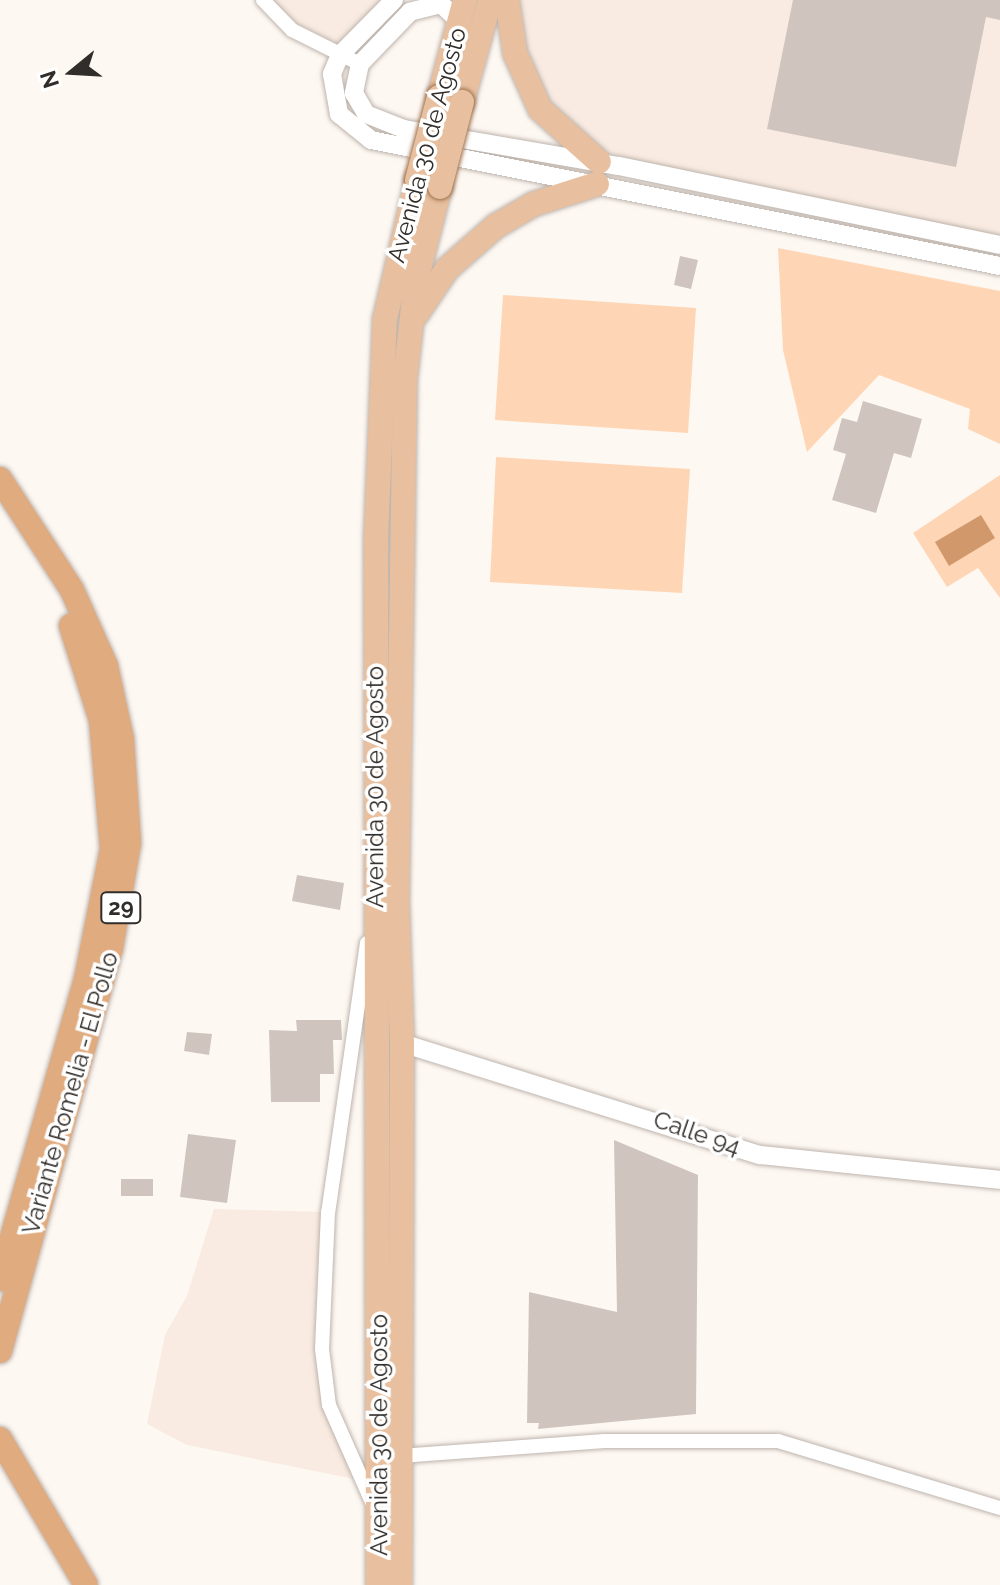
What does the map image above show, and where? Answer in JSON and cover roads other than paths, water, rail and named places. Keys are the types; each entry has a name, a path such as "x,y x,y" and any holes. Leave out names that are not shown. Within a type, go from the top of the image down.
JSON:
{"highway":[{"name":"Variante Romelia - El Pollo","path":"0,479 72,590 106,666 122,739 129,843 111,948 0,1351"},
{"name":"Variante Romelia - El Pollo","path":"0,508 45,575 81,647 101,720 112,800 104,902 0,1279"},
{"path":"0,1417 6,1449 86,1585"}],"main road":[{"name":"Avenida 30 de Agosto","path":"451,100 458,30 465,0"},
{"name":"Avenida 30 de Agosto","path":"378,1585 374,900 380,377 392,279 429,184 451,100 490,0"},
{"path":"411,324 434,286 479,239 534,204 598,173 540,109 515,53 507,0"},
{"name":"Avenida 30 de Agosto","path":"400,1585 402,1043 399,634 411,324 429,184"}],"street":[{"path":"263,0 292,30 360,64"},
{"path":"394,0 340,55 332,96 353,130 371,140 598,173 1000,245"},
{"path":"458,30 450,10 420,6 360,64 354,93 366,114 381,123 1000,266"},
{"path":"374,900 328,1212 322,1349 329,1405 379,1521"},
{"name":"Calle 94","path":"402,1043 760,1155 1000,1180"},
{"path":"400,1456 604,1441 778,1441 1000,1508"}]}
